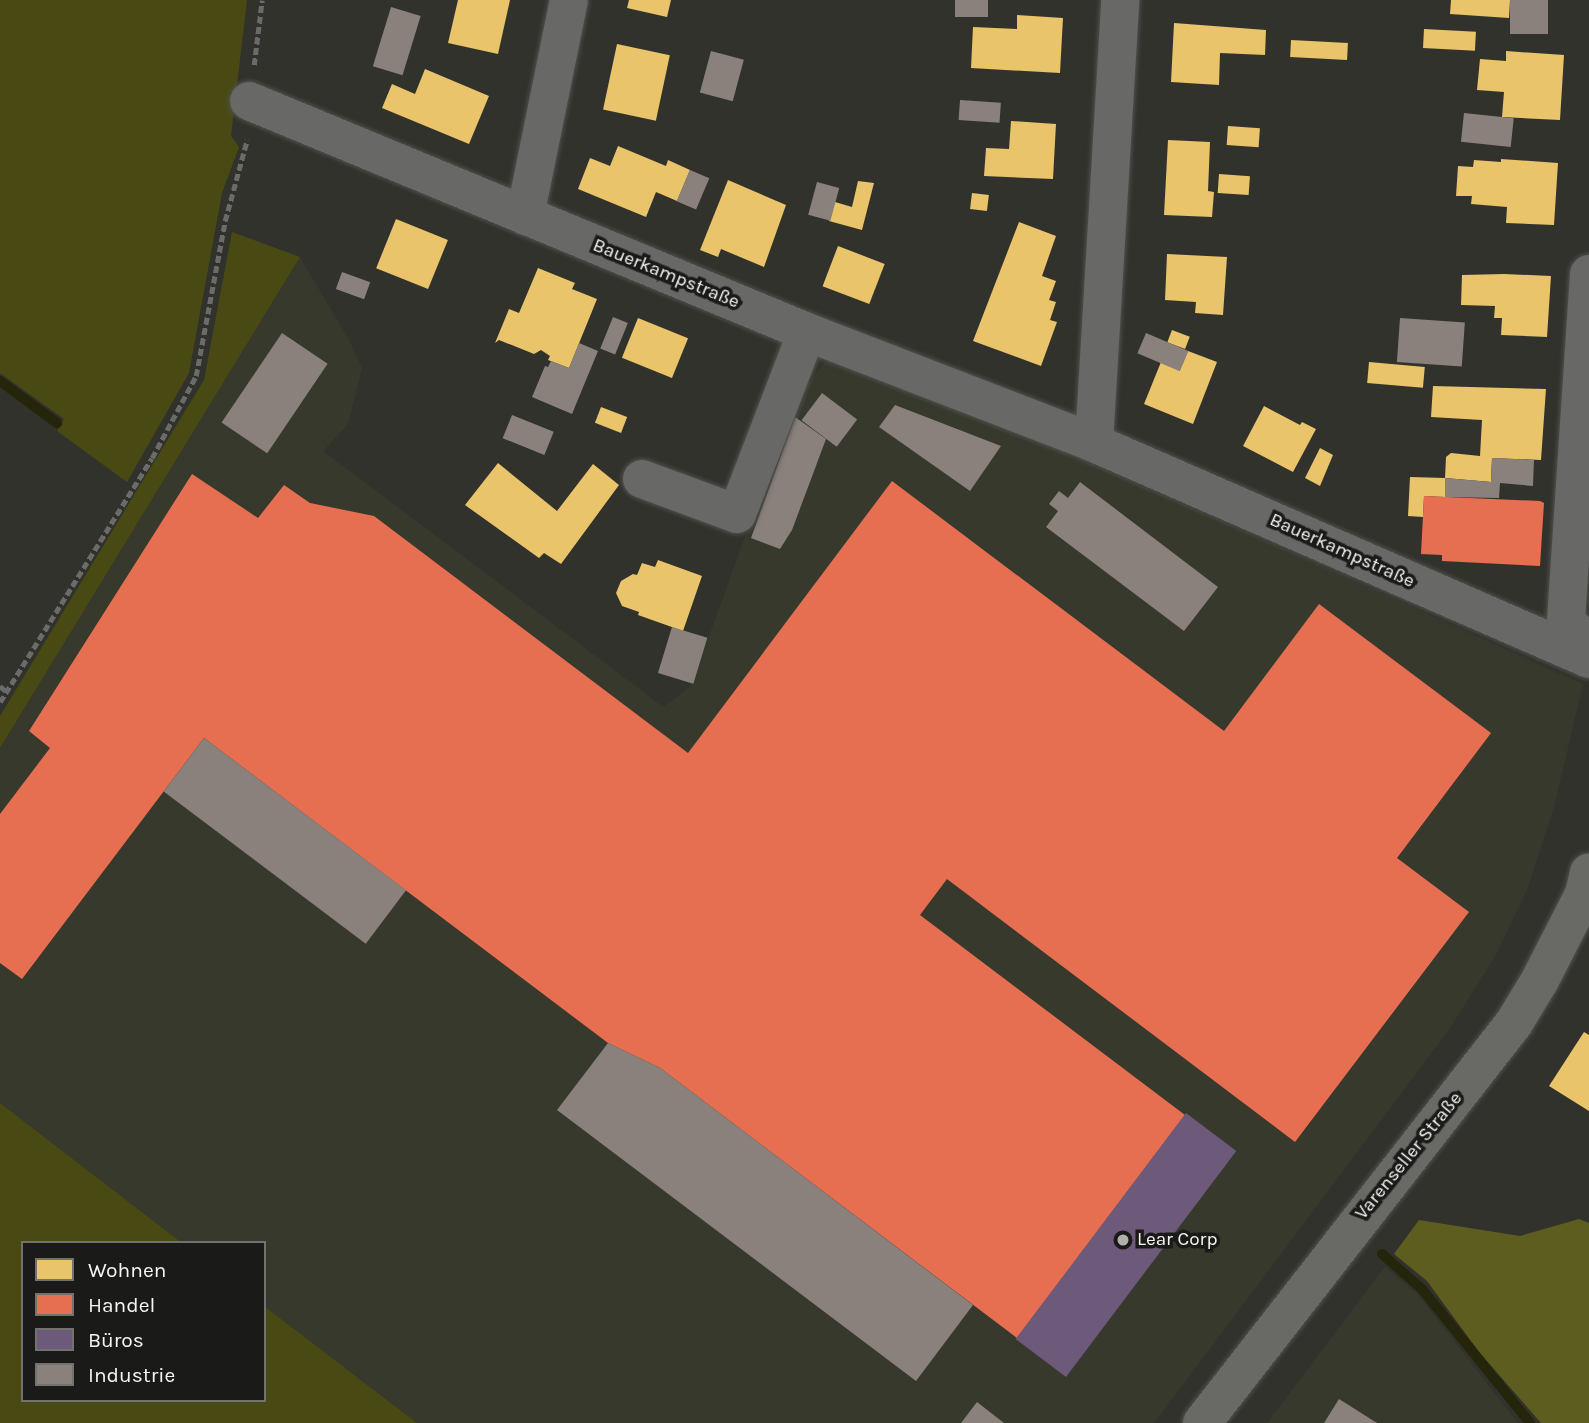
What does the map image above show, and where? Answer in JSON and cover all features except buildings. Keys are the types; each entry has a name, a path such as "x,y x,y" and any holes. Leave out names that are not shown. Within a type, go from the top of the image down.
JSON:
{"main road":[{"name":"Varenseller Straße","path":"1202,1423 1507,1032 1540,980 1587,888"}],"street":[{"path":"525,216 569,0"},
{"path":"1094,443 1120,0"},
{"name":"Bauerkampstraße","path":"249,101 807,332 1094,443 1589,659"},
{"path":"1589,274 1566,622 1589,643"},
{"path":"642,479 737,514 807,332"}],"path":[{"path":"0,702 152,458 197,376 225,221 247,145 249,101 262,0"},
{"path":"0,686 6,691"}],"shaded area":[{"path":"0,0 247,0 231,136 239,147 222,193 189,373 127,482 57,431 64,419 0,373"},
{"path":"232,232 300,257 0,748 0,716 204,380"},
{"path":"300,257 350,342 362,368 348,424 323,451 663,707 691,686 793,404 828,358 1088,461 1583,684 1554,807 1528,887 1496,955 1450,1028 1154,1423 417,1423 266,1308 266,1241 179,1241 0,1103 0,748"},
{"path":"0,1103 179,1241 21,1241 21,1402 266,1402 266,1308 417,1423 0,1423"},
{"path":"1579,1219 1589,1223 1589,1423 1541,1423 1479,1352 1427,1281 1394,1254 1419,1220 1520,1236"},
{"path":"1385,1267 1418,1295 1518,1423 1267,1423"}],"waterway":[{"path":"0,381 57,423"},
{"path":"1382,1254 1422,1289 1530,1423"}],"place":[{"name":"Lear Corp","path":"1123,1240"}]}
